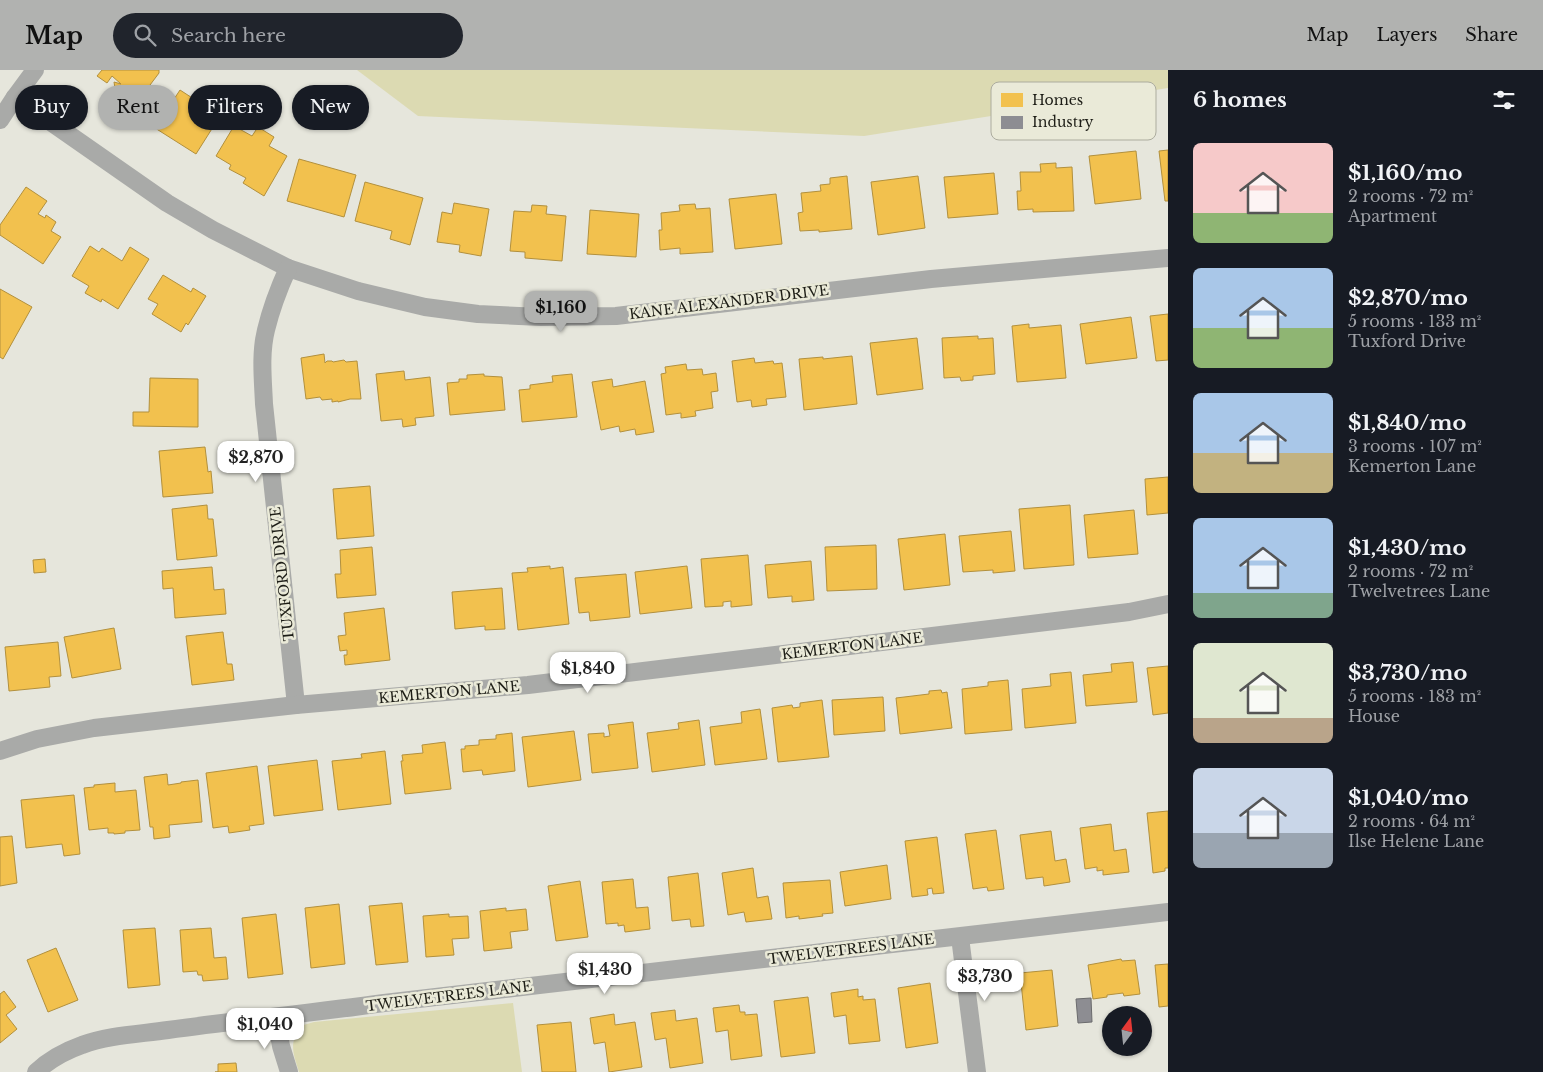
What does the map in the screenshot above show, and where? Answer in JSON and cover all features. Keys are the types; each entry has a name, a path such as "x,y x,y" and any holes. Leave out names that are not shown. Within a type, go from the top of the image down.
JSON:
{"street":[{"path":"24,85 35,70"},
{"path":"0,120 15,97"},
{"name":"KANE ALEXANDER DRIVE","path":"62,130 167,203 213,230 288,268 358,291 425,306 478,314 541,318 616,316 931,279 1168,258"},
{"name":"TUXFORD DRIVE","path":"288,268 266,331 263,357 264,394 296,705"},
{"name":"KEMERTON LANE","path":"0,751 36,739 94,728 296,705 528,685 1129,612 1168,604"},
{"name":"TWELVETREES LANE","path":"36,1072 58,1056 82,1044 104,1039 211,1024 276,1018 866,946 960,937 1168,912"},
{"path":"960,937 977,1072"},
{"path":"276,1018 281,1046 289,1072"}],"shaded area":[{"path":"357,70 1168,70 1168,88 1156,90 1156,82 991,82 991,116 864,136 418,116"},
{"path":"513,1003 522,1072 299,1072 295,1059 293,1044 300,1026 314,1022"}],"building: Homes":[{"path":"102,70 159,70 159,73 150,85 114,85 114,82 121,84 112,76 107,83 97,76"},
{"path":"180,90 188,95 188,130 211,130 196,154 158,130 178,130 178,93"},
{"path":"232,130 241,130 252,136 256,130 263,130 274,137 269,146 287,156 264,196 243,183 246,178 229,169 231,165 216,156"},
{"path":"1168,150 1168,201 1165,201 1159,151"},
{"path":"1136,151 1141,199 1095,204 1089,156"},
{"path":"299,159 356,175 344,217 287,201"},
{"path":"1056,163 1056,168 1072,167 1074,211 1033,212 1033,209 1018,210 1017,191 1021,191 1020,172 1041,172 1040,164"},
{"path":"994,173 998,214 948,218 944,177"},
{"path":"847,176 852,229 819,232 819,230 800,231 798,213 803,212 801,193 821,191 820,185 830,184 830,178"},
{"path":"918,176 925,228 878,235 871,182"},
{"path":"365,182 423,198 410,245 390,239 392,231 355,221"},
{"path":"26,187 47,201 38,214 45,218 46,215 56,222 51,231 61,237 43,264 0,235 0,225"},
{"path":"776,194 782,244 735,249 729,199"},
{"path":"454,203 489,209 481,256 459,252 460,245 437,242 442,212 452,214"},
{"path":"695,204 696,209 710,208 713,252 680,254 680,248 660,250 659,230 662,230 661,213 680,211 679,205"},
{"path":"532,205 547,206 546,214 566,216 562,261 525,258 525,252 510,251 514,211 531,212"},
{"path":"590,210 639,214 636,257 587,254"},
{"path":"90,246 99,252 102,248 122,261 130,247 149,259 118,309 102,299 101,302 85,293 89,286 72,276"},
{"path":"163,275 191,292 193,288 206,296 188,325 186,323 181,332 152,314 158,304 148,299"},
{"path":"0,289 32,307 3,359 0,357"},
{"path":"1168,314 1168,360 1156,361 1150,316"},
{"path":"1131,317 1137,358 1086,364 1080,324"},
{"path":"1029,324 1029,328 1061,325 1066,378 1017,382 1012,326"},
{"path":"978,336 978,339 993,338 995,374 973,376 973,380 961,381 960,377 944,378 942,338"},
{"path":"917,338 923,389 877,395 870,343"},
{"path":"324,354 325,363 327,361 357,361 361,399 332,402 332,399 322,400 320,397 306,399 301,358"},
{"path":"852,356 857,404 804,410 799,359"},
{"path":"754,358 755,363 773,361 774,364 782,363 786,397 766,399 767,405 752,407 751,400 737,402 732,361"},
{"path":"686,364 687,370 702,369 703,375 716,373 718,391 711,392 713,408 695,411 696,416 681,418 681,413 666,415 661,374 666,373 665,367"},
{"path":"404,371 405,380 430,377 434,416 415,418 416,425 403,427 402,419 381,421 376,374"},
{"path":"484,374 484,376 502,377 505,410 450,415 447,383 459,382 459,379 467,379 467,375"},
{"path":"572,374 577,417 522,422 519,390 530,389 530,385 553,382 552,376"},
{"path":"150,378 198,379 198,427 133,426 133,412 149,412"},
{"path":"612,379 613,387 645,381 654,432 636,435 635,429 620,432 619,426 601,430 592,382"},
{"path":"205,447 208,472 211,471 213,493 163,497 159,451"},
{"path":"1168,477 1168,513 1147,515 1145,479"},
{"path":"370,486 374,536 337,539 333,489"},
{"path":"207,505 208,519 213,519 217,556 177,560 172,509"},
{"path":"1070,505 1074,565 1024,569 1019,509"},
{"path":"1134,510 1138,554 1088,558 1084,515"},
{"path":"1011,531 1015,571 993,573 993,570 963,572 959,536"},
{"path":"945,534 950,585 904,590 898,539"},
{"path":"876,545 877,589 827,591 825,547"},
{"path":"372,547 376,595 337,598 335,574 341,574 340,550"},
{"path":"748,555 752,605 731,607 731,601 723,602 723,606 705,607 701,559"},
{"path":"45,559 46,572 34,573 33,560"},
{"path":"811,561 814,600 792,602 792,596 768,598 765,565"},
{"path":"550,566 550,569 563,567 569,624 518,630 512,573 528,572 527,568"},
{"path":"687,566 692,608 640,614 635,572"},
{"path":"212,567 214,590 224,589 226,614 175,618 173,588 163,589 162,571"},
{"path":"626,574 630,617 590,621 589,612 579,613 575,578"},
{"path":"502,588 505,629 485,630 485,626 455,629 452,592"},
{"path":"384,608 390,660 345,665 344,655 347,655 347,650 340,651 338,636 346,635 344,613"},
{"path":"114,628 121,669 72,678 64,637"},
{"path":"223,632 227,664 232,664 234,680 192,685 186,636"},
{"path":"58,642 61,676 49,677 50,687 9,691 5,647"},
{"path":"1133,662 1137,702 1086,706 1083,675 1112,672 1111,664"},
{"path":"1168,666 1168,713 1153,715 1147,668"},
{"path":"1071,672 1076,723 1025,728 1022,689 1051,686 1050,674"},
{"path":"1008,680 1012,730 965,734 962,689 988,686 988,682"},
{"path":"941,690 942,693 947,692 952,728 900,734 896,698 929,694 929,691"},
{"path":"883,697 885,731 834,735 832,700"},
{"path":"822,700 829,757 778,762 772,708 792,705 793,708 800,707 800,703"},
{"path":"760,709 767,759 715,765 710,727 742,723 741,712"},
{"path":"699,720 705,765 652,772 647,733 679,729 678,723"},
{"path":"633,722 638,768 592,773 588,734 604,733 604,737 610,736 608,725"},
{"path":"574,731 581,780 528,787 522,737"},
{"path":"512,733 515,771 483,775 482,770 463,772 461,749 465,749 465,746 479,745 479,740 496,739 496,735"},
{"path":"445,742 451,789 405,794 402,755 423,753 422,745"},
{"path":"385,751 391,804 338,810 332,761 362,758 361,754"},
{"path":"317,760 323,810 274,816 268,766"},
{"path":"257,766 264,824 249,826 250,830 229,833 228,826 213,828 206,773"},
{"path":"167,774 168,785 198,780 202,822 169,825 170,837 154,839 153,827 150,827 144,777"},
{"path":"115,783 115,792 136,790 140,830 114,834 108,833 108,828 89,830 84,788"},
{"path":"74,795 80,854 64,856 62,844 26,848 21,800"},
{"path":"1168,811 1168,868 1165,868 1165,871 1153,873 1147,813"},
{"path":"1111,824 1114,851 1126,849 1129,872 1103,875 1103,870 1097,871 1097,867 1085,869 1080,828"},
{"path":"996,830 1004,889 988,891 987,887 973,889 965,834"},
{"path":"1051,831 1055,861 1066,859 1070,882 1044,886 1043,877 1026,879 1020,835"},
{"path":"12,836 17,883 0,886 0,837"},
{"path":"937,837 944,893 933,894 932,888 927,889 928,895 912,897 905,841"},
{"path":"887,865 891,899 845,906 840,872"},
{"path":"753,868 757,898 768,896 772,919 746,922 744,912 728,915 722,873"},
{"path":"698,873 704,926 691,927 690,919 672,921 668,877"},
{"path":"633,879 636,908 648,907 650,929 625,932 624,925 618,926 618,923 606,924 602,882"},
{"path":"830,880 833,913 799,919 799,916 786,918 783,883"},
{"path":"580,881 588,937 556,941 548,886"},
{"path":"402,903 408,962 376,965 369,906"},
{"path":"339,904 345,964 311,968 305,908"},
{"path":"506,908 506,911 526,909 528,930 510,932 512,948 484,951 480,911"},
{"path":"276,914 283,974 248,978 242,918"},
{"path":"449,914 449,917 468,916 469,938 452,939 454,955 426,957 423,916"},
{"path":"155,928 160,985 128,988 123,930"},
{"path":"211,928 214,958 226,957 228,979 203,981 202,975 198,975 197,971 183,972 180,930"},
{"path":"56,948 78,1000 48,1012 27,960"},
{"path":"1121,959 1122,961 1135,960 1140,994 1124,996 1123,993 1093,999 1088,965"},
{"path":"1168,964 1168,1006 1159,1007 1155,965"},
{"path":"1052,970 1058,1026 1026,1030 1020,973"},
{"path":"930,983 938,1043 906,1048 898,988"},
{"path":"858,989 858,997 863,996 863,1000 875,999 880,1041 849,1044 846,1015 834,1017 831,993"},
{"path":"4,991 16,1007 6,1015 17,1029 0,1043 0,994"},
{"path":"808,997 815,1053 781,1057 774,1001"},
{"path":"739,1005 740,1012 745,1012 745,1015 757,1014 762,1056 731,1060 728,1030 716,1032 713,1008"},
{"path":"675,1010 676,1021 697,1018 703,1063 670,1068 666,1038 655,1040 651,1013"},
{"path":"614,1014 615,1025 635,1022 642,1067 609,1072 605,1042 594,1044 590,1018"},
{"path":"571,1022 576,1072 542,1072 537,1025"},
{"path":"236,1063 237,1072 218,1072 218,1064"}],"building: Industry":[{"path":"1091,998 1092,1022 1078,1023 1076,999"}]}
